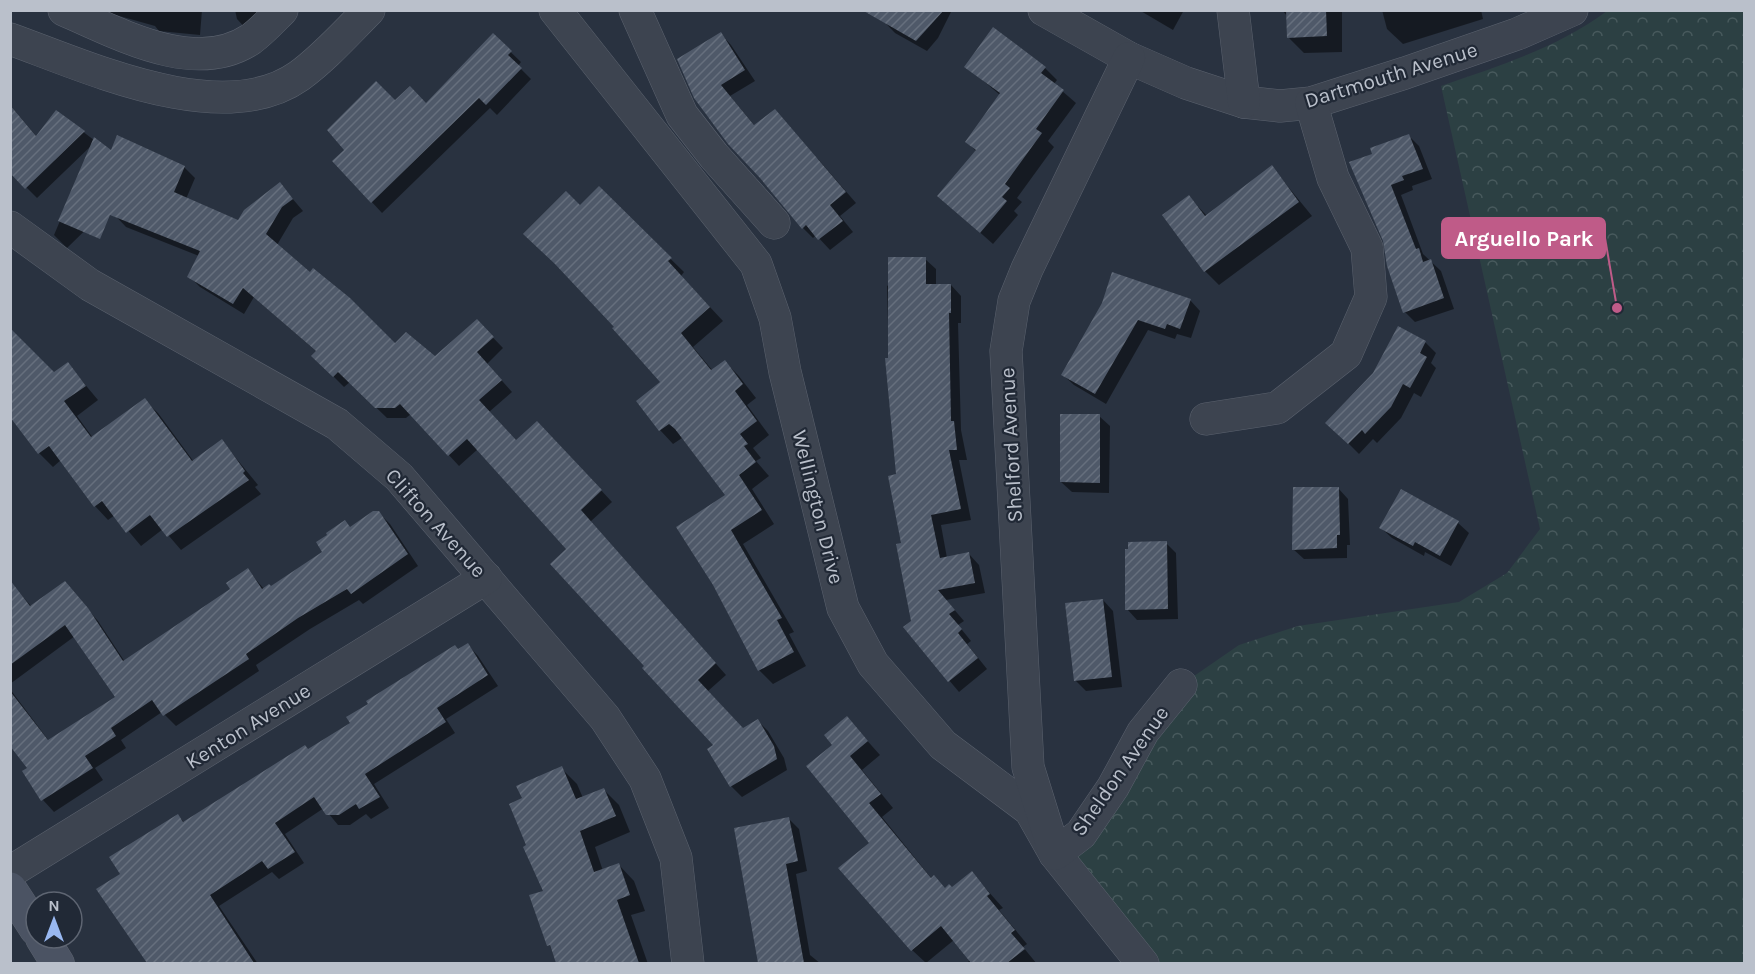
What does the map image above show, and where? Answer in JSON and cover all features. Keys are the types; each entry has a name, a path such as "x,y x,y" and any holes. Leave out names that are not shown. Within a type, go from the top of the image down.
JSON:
{"main road":[{"path":"10,889 24,911"},
{"path":"50,950 58,963"}],"street":[{"path":"64,10 169,51 204,54 235,47 252,38 282,10"},
{"path":"10,39 147,87 214,98 264,92 298,76 369,10"},
{"name":"Wellington Drive","path":"555,10 756,264 775,318 785,372 843,608 873,664 944,746 1029,810 1055,854 1143,963"},
{"path":"635,10 682,115 714,156 774,223"},
{"path":"1233,10 1244,102"},
{"name":"Dartmouth Avenue","path":"1060,15 1129,58 1186,83 1244,102 1280,106 1311,103 1507,38 1572,10"},
{"name":"Shelford Avenue","path":"1055,854 1028,767 1006,351 1014,301 1027,269 1129,58"},
{"path":"1206,419 1277,408 1346,354 1371,297 1368,248 1333,178 1311,103"},
{"name":"Clifton Avenue","path":"10,227 90,285 337,424 399,477 605,718 645,779 676,858 688,963"},
{"name":"Kenton Avenue","path":"10,872 486,578"},
{"name":"Sheldon Avenue","path":"1055,854 1081,834 1113,787 1143,732 1181,685"}],"green space":[{"path":"1607,11 1744,11 1744,963 1149,963 1055,854 1181,685 1239,645 1298,626 1459,602 1507,573 1540,529 1441,86 1548,46"}],"building":[{"path":"862,10 944,10 916,41"},
{"path":"1286,10 1326,10 1327,36 1287,38"},
{"path":"993,27 1046,67 1041,73 1064,90 1036,129 1042,133 1005,184 1010,188 1002,197 1007,201 980,233 937,196 976,150 965,142 1000,93 964,67"},
{"path":"721,32 745,70 721,85 754,125 775,109 846,192 830,205 843,221 818,240 806,225 802,229 760,178 728,144 694,98 677,59"},
{"path":"493,33 512,51 508,55 522,68 486,105 479,98 371,203 332,161 344,150 327,130 376,81 395,100 410,86 426,103"},
{"path":"10,105 36,136 56,110 85,131 25,189 10,173"},
{"path":"1409,134 1423,169 1402,176 1404,180 1391,185 1423,262 1431,259 1444,298 1403,313 1387,266 1383,241 1349,162 1372,154 1370,148"},
{"path":"117,135 185,166 174,192 238,220 244,210 280,182 293,199 282,207 266,234 310,272 313,268 350,298 395,343 406,332 435,356 477,319 494,337 477,352 502,380 479,400 516,440 537,421 602,490 581,510 716,663 698,680 743,728 758,719 774,746 777,759 730,787 707,749 713,745 550,564 566,549 467,439 448,456 400,404 395,408 375,408 338,372 333,377 311,356 316,351 243,288 233,304 187,277 200,251 110,215 100,239 58,221 94,137 111,150"},
{"path":"1272,165 1299,202 1204,272 1162,215 1189,195 1205,216"},
{"path":"599,186 672,258 668,261 710,307 681,333 711,370 725,360 743,384 735,391 757,421 740,434 748,444 744,446 756,462 739,475 762,510 731,530 782,618 777,620 794,652 758,671 713,585 676,527 725,495 675,429 669,424 659,431 636,401 660,382 612,328 614,327 555,264 523,234 566,191 580,205"},
{"path":"888,257 926,257 926,284 951,284 951,313 949,313 951,421 954,421 957,450 949,450 961,509 931,515 940,558 969,552 975,583 938,590 955,610 949,614 962,629 958,633 978,658 948,682 903,627 911,621 896,544 901,543 888,476 896,474 885,358 888,358"},
{"path":"1112,272 1191,299 1180,329 1167,324 1165,329 1138,320 1095,394 1061,375 1102,303"},
{"path":"1398,326 1426,341 1420,353 1427,357 1410,388 1403,384 1391,407 1365,434 1362,430 1348,444 1325,423 1373,373"},
{"path":"10,328 54,372 68,362 86,386 64,401 91,437 145,398 192,461 222,439 249,480 167,537 150,515 126,533 102,501 94,507 49,446 38,454 10,417"},
{"path":"1060,414 1100,414 1100,483 1060,482"},
{"path":"1293,487 1339,487 1340,535 1337,535 1337,548 1292,550"},
{"path":"1401,489 1459,521 1440,556 1415,542 1413,546 1379,528"},
{"path":"373,511 379,511 408,554 351,594 347,589 298,618 246,654 249,659 163,716 152,700 111,728 116,736 85,756 93,768 41,801 22,771 27,768 10,746 10,691 48,740 115,697 65,625 10,665 10,580 30,606 65,581 88,608 123,661 230,589 226,583 248,568 262,589 269,584 271,586 322,552 316,542 327,535 326,533 345,520 350,527"},
{"path":"1167,541 1168,609 1125,610 1125,549 1128,549 1128,542"},
{"path":"1103,599 1112,677 1074,681 1065,603"},
{"path":"468,643 488,675 437,708 446,722 365,774 380,797 359,809 356,804 339,815 326,815 314,797 275,823 295,852 268,869 262,861 210,895 254,963 147,963 96,889 120,874 109,857 178,814 183,822 305,745 308,749 350,723 346,717 368,704 366,701 455,645 458,649"},
{"path":"847,716 868,741 850,756 881,794 869,803 931,878 934,875 945,888 949,884 952,887 972,871 990,894 987,896 1015,930 1011,933 1025,949 1007,963 971,963 941,926 911,951 838,868 869,843 806,766 832,745 824,735"},
{"path":"562,766 576,799 604,788 616,816 580,831 594,872 619,863 630,895 617,900 639,963 556,963 550,945 547,946 529,895 543,891 523,847 526,845 509,804 522,798 516,786"},
{"path":"789,817 798,861 786,864 804,963 758,963 734,828"}],"place":[{"name":"Arguello Park","path":"1617,308"}]}
